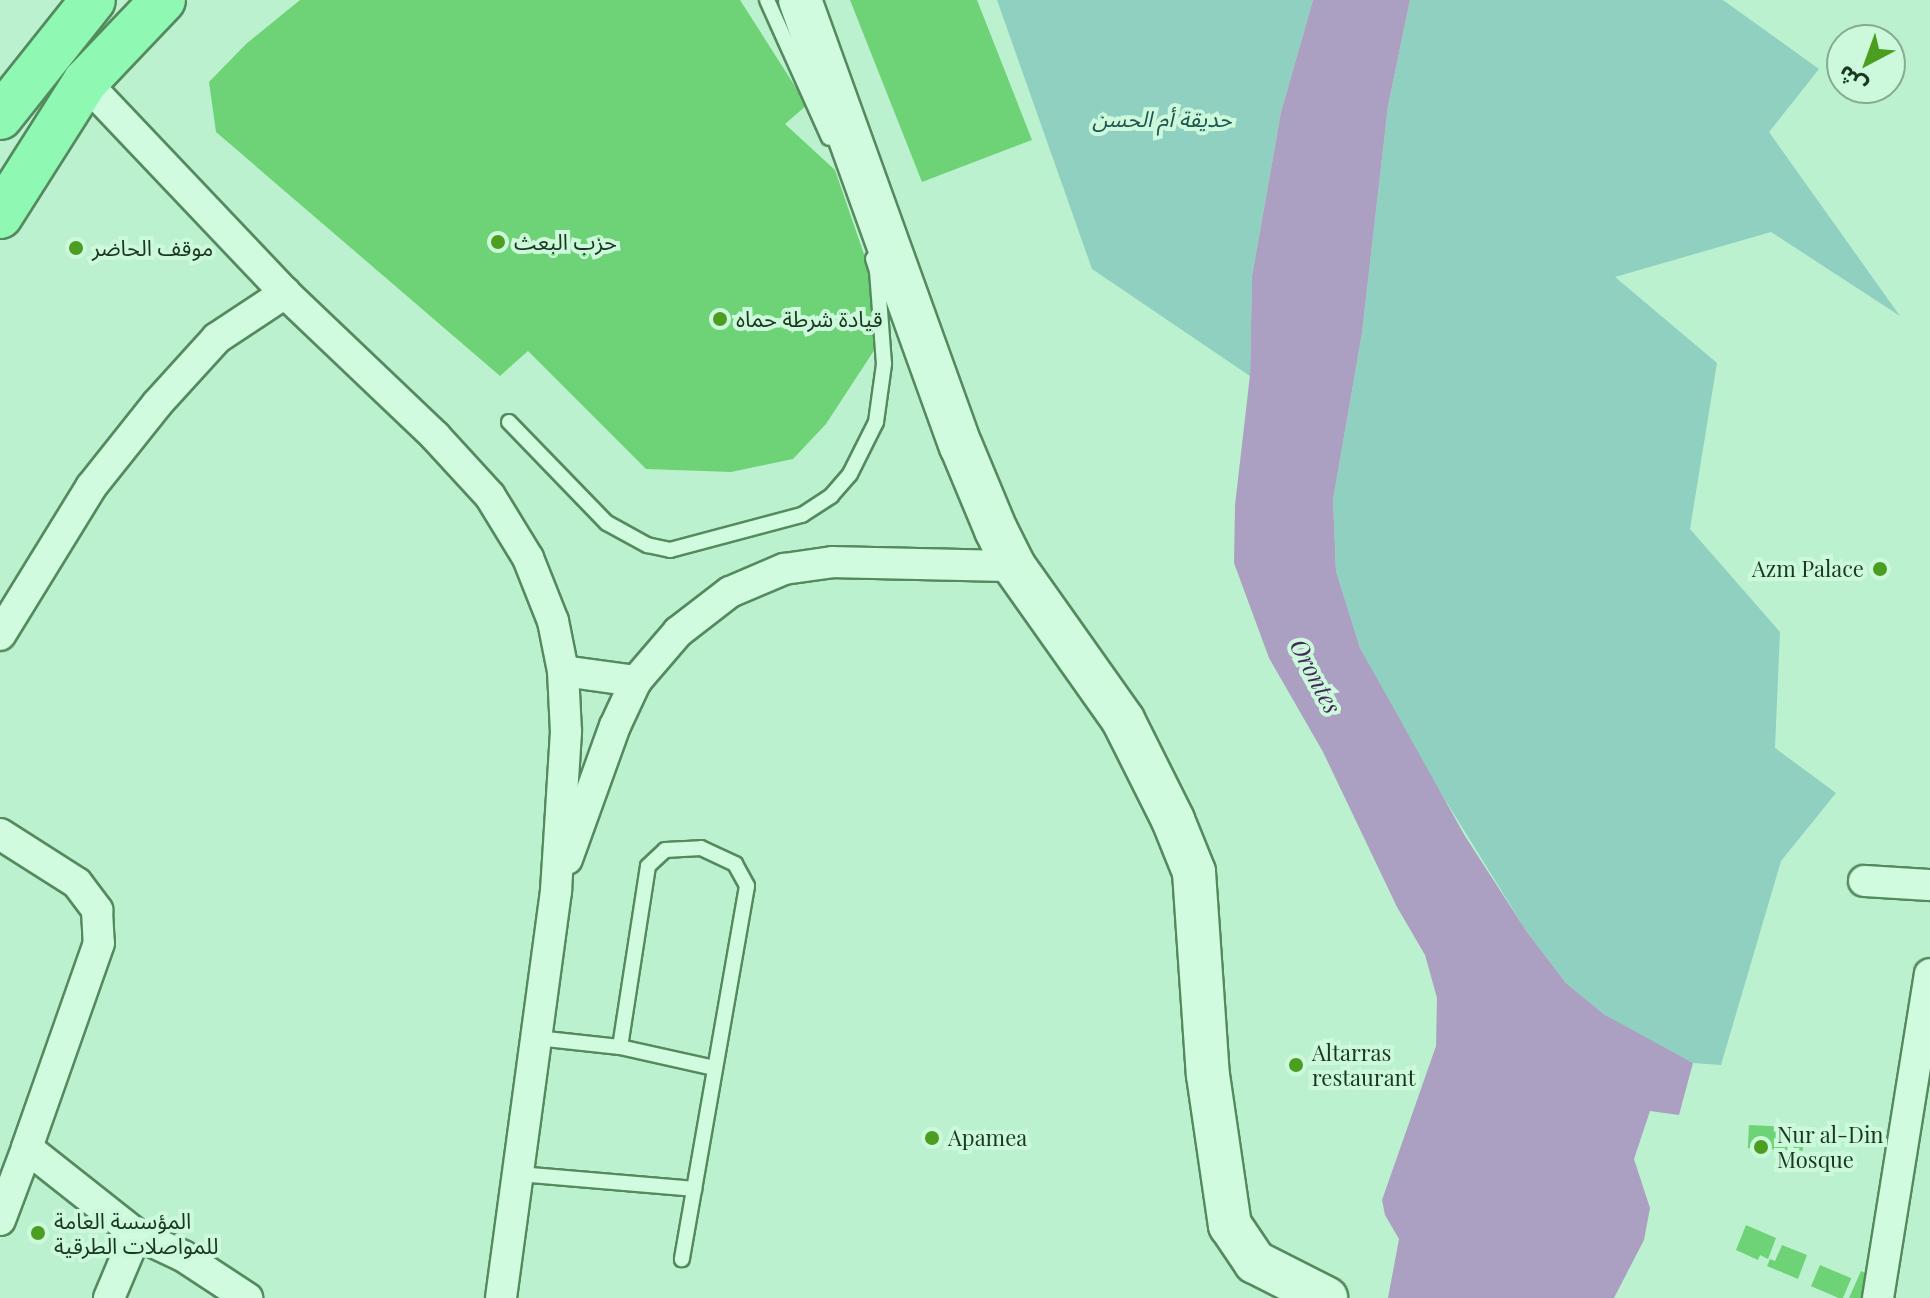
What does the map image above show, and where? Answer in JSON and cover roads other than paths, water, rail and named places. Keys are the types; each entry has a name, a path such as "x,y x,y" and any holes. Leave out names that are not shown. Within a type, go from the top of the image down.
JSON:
{"main road":[{"path":"0,117 93,0"},
{"path":"0,216 85,82 163,0"},
{"path":"800,0 961,446 1014,566 1123,720 1167,807 1194,872 1208,1075 1230,1225 1236,1239 1255,1262 1326,1298"}],"street":[{"path":"85,82 285,293 435,436 490,496 528,558 553,621 563,671 566,732 556,891 503,1296"},
{"path":"0,635 91,487 157,404 217,338 285,293"},
{"path":"556,891 615,726 636,681 663,647 703,610 759,577 784,569 863,561 1014,566"},
{"path":"563,671 636,681"},
{"path":"0,834 77,883 97,910 99,943 0,1220"},
{"path":"1864,881 1930,885"},
{"path":"1878,1298 1918,1121 1930,974"},
{"path":"27,1148 136,1234 183,1256 247,1298"},
{"path":"109,1298 136,1234"}],"lane":[{"path":"767,0 835,153"},
{"path":"509,422 599,516 625,535 647,545 670,550 802,515 831,496 850,474 876,422 884,364 877,271 867,241"},
{"path":"620,1047 648,866 665,850 701,848 735,864 747,886 682,1259"},
{"path":"537,1038 620,1047 714,1068"},
{"path":"520,1174 694,1189"}],"water":[{"name":"Orontes","path":"1313,0 1410,0 1388,106 1362,333 1333,500 1336,571 1360,648 1465,836 1527,932 1566,983 1605,1015 1693,1063 1679,1115 1650,1111 1634,1159 1650,1208 1644,1240 1614,1298 1388,1298 1399,1239 1385,1215 1382,1200 1436,1046 1437,998 1425,955 1397,907 1323,752 1269,658 1234,563 1235,505 1250,375 1252,276 1281,112"}],"place":[{"name":"حزب البعث","path":"498,242"},
{"name":"موقف الحاضر","path":"76,248"},
{"name":"قيادة شرطة حماه","path":"720,319"},
{"name":"Azm Palace","path":"1880,569"},
{"name":"Altarras restaurant","path":"1296,1065"},
{"name":"Apamea","path":"932,1138"},
{"name":"Nur al-Din Mosque","path":"1761,1147"},
{"name":"المؤسسة العامة للمواصلات الطرقية","path":"38,1233"}],"park label":[{"name":"حديقة أم الحسن","path":"1162,119"}]}
